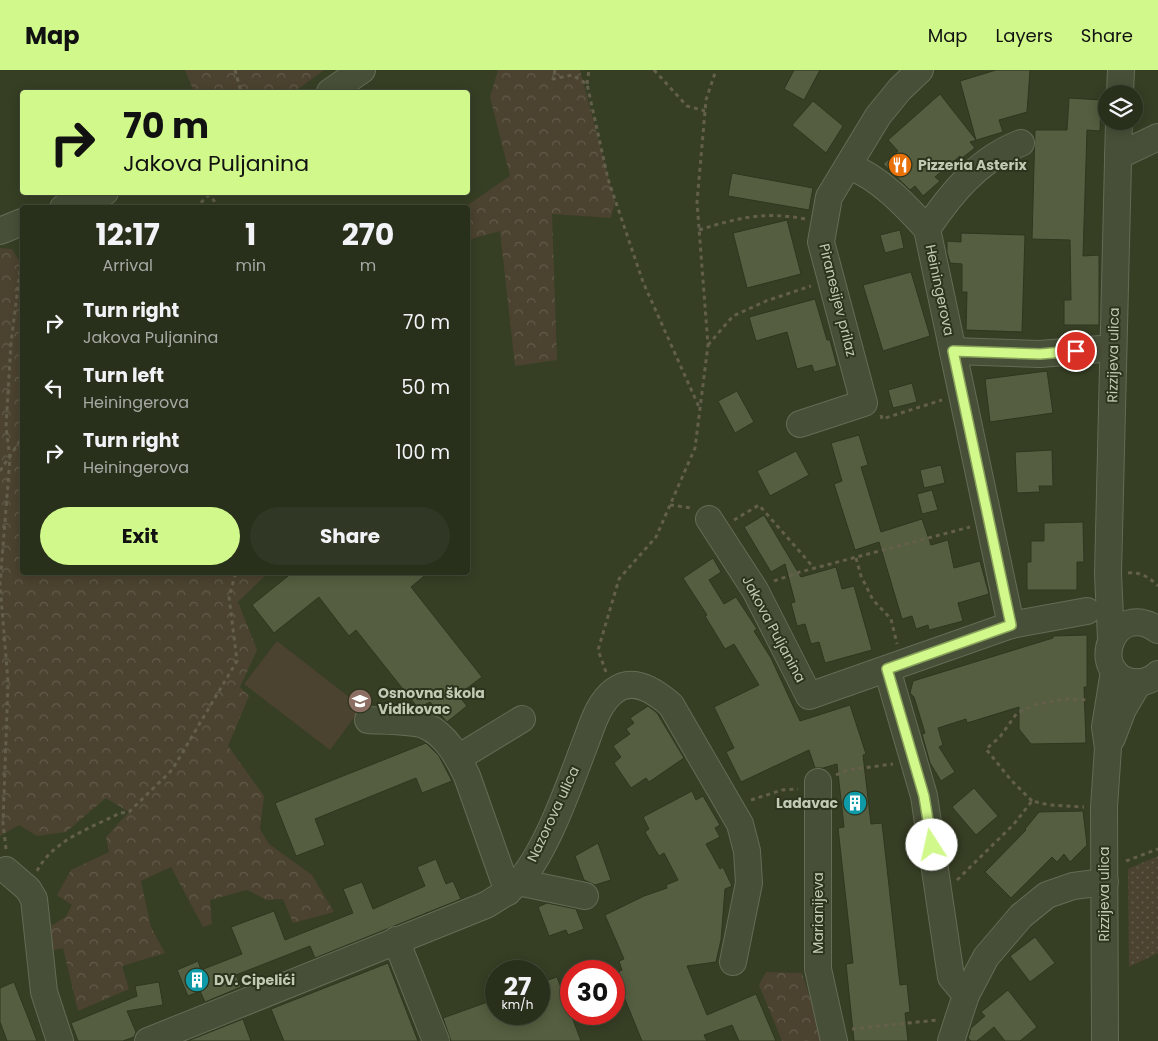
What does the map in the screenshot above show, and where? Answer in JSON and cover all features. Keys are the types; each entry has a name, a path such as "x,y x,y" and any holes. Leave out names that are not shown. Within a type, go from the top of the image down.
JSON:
{"street":[{"path":"333,90 362,70"},
{"name":"Piranesijev prilaz","path":"800,424 864,403 821,242 829,197 878,116 900,89 920,70"},
{"path":"1120,85 1121,70"},
{"name":"Rizzijeva ulica","path":"1105,1041 1104,807 1108,748 1106,715 1114,671 1108,655 1111,638 1109,582 1119,130"},
{"path":"1118,156 1158,137"},
{"name":"Heiningerova","path":"927,228 952,192 1001,150 1021,143"},
{"name":"Heiningerova","path":"849,166 858,169 896,196 927,228 1011,625"},
{"path":"71,205 97,195"},
{"name":"Heiningerova","path":"953,351 1040,354 1113,348"},
{"name":"Jakova Puljanina","path":"713,525 755,590 810,696 1011,625 1087,611"},
{"path":"1109,582 1151,625"},
{"path":"1111,638 1122,626 1151,625"},
{"path":"895,666 924,796 941,895 951,977 966,996"},
{"path":"1114,671 1121,678 1148,678"},
{"name":"Rizzijeva ulica","path":"1108,748 1123,709 1148,678"},
{"path":"612,692 626,684 640,686 656,693 671,705 740,824 747,851 749,883 733,962"},
{"name":"Nazorova ulica","path":"148,1041 486,905 513,887 542,846 598,711 612,692"},
{"path":"458,758 522,719"},
{"path":"368,720 425,725 440,735 458,758 513,887 585,896"},
{"name":"Marianijeva","path":"818,782 818,969 834,1041"},
{"path":"6,870 28,889 36,909 40,968 44,992 60,1041"},
{"path":"951,1041 966,996 986,957 1021,916 1047,895 1073,886 1105,882"},
{"path":"396,940 436,1041"}],"path":[{"path":"235,70 240,90"},
{"path":"555,70 553,79 572,75 588,84"},
{"path":"589,70 588,84 608,179 643,282 700,408"},
{"path":"654,70 687,106 705,111"},
{"path":"612,692 598,650 619,579 656,537 695,448 708,345 697,202 706,100 716,70"},
{"path":"198,205 208,195"},
{"path":"699,230 745,216 780,214 825,222"},
{"path":"6,870 3,823 8,682 0,584 10,458 6,427 11,343 20,270"},
{"path":"708,345 733,316 766,301 831,280"},
{"path":"879,408 882,419 962,394"},
{"path":"0,471 20,441"},
{"path":"713,525 759,505 814,568"},
{"path":"782,577 990,522"},
{"path":"856,558 860,576 873,600 890,619 895,666"},
{"path":"1109,582 1136,573 1149,578 1158,586"},
{"path":"28,889 38,868 52,851 77,835 120,814 129,812 172,770 237,661 229,597 235,575"},
{"path":"1066,700 1037,704 1017,713 1000,737 986,749 1011,780 1032,801 1049,805 1079,807"},
{"path":"847,770 880,765"},
{"path":"730,807 782,790"},
{"path":"941,895 1014,824 1032,801"},
{"path":"863,1027 928,1019"}],"green space":[{"path":"185,70 324,70 297,90 193,90"},
{"path":"498,70 580,70 615,202 611,218 552,214 557,360 515,366 500,231 470,239 470,205 468,205 510,176 490,97"},
{"path":"0,248 12,249 20,262 20,575 266,575 238,602 257,650 240,687 249,696 228,746 264,796 260,829 269,844 312,875 334,912 293,923 283,899 267,900 247,890 210,900 212,924 203,927 171,867 141,881 151,927 165,953 122,966 129,989 78,1011 63,948 42,952 47,928 66,917 72,905 57,895 71,870 109,852 106,837 129,812 106,798 66,832 37,836 19,825 0,836"},
{"path":"277,641 362,707 330,750 244,684"},
{"path":"1158,856 1158,953 1129,967 1128,869"},
{"path":"766,972 802,973 824,1041 782,1041 759,985"}],"building":[{"path":"794,70 820,70 804,100 784,89"},
{"path":"996,70 1030,70 1027,112 999,120 1003,132 970,142 975,148 962,158 960,156 935,177 940,181 923,196 915,186 910,190 883,164 898,151 888,140 940,94 976,140 960,81"},
{"path":"1069,98 1098,100 1098,130 1100,131 1087,130 1083,256 1099,255 1099,325 1064,325 1064,300 1071,300 1070,240 1032,239 1035,130 1067,130"},
{"path":"813,101 843,126 826,153 792,125"},
{"path":"732,173 813,188 809,210 728,196"},
{"path":"787,220 801,274 747,288 733,233"},
{"path":"900,230 904,248 885,253 880,235"},
{"path":"961,233 1025,235 1022,332 966,330 967,292 962,292 962,264 950,263 947,252 947,241 961,242"},
{"path":"911,272 930,336 883,351 863,285"},
{"path":"815,299 837,366 814,372 812,365 797,369 787,332 756,341 749,317"},
{"path":"1047,371 1053,413 990,422 985,379"},
{"path":"912,383 917,402 893,408 888,390"},
{"path":"737,391 754,422 735,433 718,401"},
{"path":"859,435 868,465 861,467 881,532 922,519 931,545 948,540 954,568 980,561 989,594 958,603 963,621 929,630 928,625 916,629 912,616 902,619 879,542 855,550 834,484 842,481 831,443"},
{"path":"1052,450 1053,486 1039,486 1040,492 1017,493 1015,452"},
{"path":"796,451 809,475 770,496 757,471"},
{"path":"941,465 945,483 924,488 920,470"},
{"path":"932,490 938,510 922,514 917,494"},
{"path":"764,515 801,577 836,567 842,589 854,586 872,650 825,663 819,642 811,644 805,624 797,626 791,603 795,602 785,564 771,572 744,527"},
{"path":"1083,522 1084,562 1077,562 1077,590 1027,590 1027,562 1031,562 1031,541 1044,541 1044,523"},
{"path":"713,558 721,572 709,580 724,604 736,597 757,629 754,631 771,658 800,721 850,705 866,754 863,755 871,824 882,823 900,985 907,984 910,1012 905,1013 908,1041 854,1041 846,964 853,963 838,828 844,827 837,764 815,768 809,750 741,782 726,752 734,748 714,707 759,685 734,644 725,649 705,616 707,615 683,578"},
{"path":"289,575 425,575 411,587 482,677 458,695 467,706 447,722 430,702 418,708 356,630 349,636 319,597 274,633 252,605"},
{"path":"1087,635 1087,687 1084,687 1086,743 1031,744 1019,729 1019,707 967,723 966,719 938,728 943,745 939,747 955,772 941,781 930,763 922,734 925,733 914,697 910,693 913,681 1053,638 1053,636"},
{"path":"648,706 657,713 684,758 649,782 646,778 631,788 614,763 621,757 613,746 630,734 626,729 634,723 630,718"},
{"path":"426,743 439,756 452,781 422,793 416,778 315,819 325,845 296,856 275,803"},
{"path":"974,788 998,816 976,835 952,807"},
{"path":"692,791 696,800 703,796 720,825 715,828 720,837 706,844 720,869 723,867 732,886 725,889 721,940 716,962 687,966 707,1015 756,994 776,1041 739,1041 732,1025 704,1035 707,1041 642,1041 625,999 625,960 622,960 624,959 605,915 644,896 667,888 666,885 678,880 664,853 659,856 645,832 649,829 643,817"},
{"path":"1083,811 1087,845 1070,862 1064,854 1057,862 1052,857 1011,898 985,872 1026,830 1039,812"},
{"path":"598,843 611,880 595,885 584,880 575,856"},
{"path":"436,859 446,884 453,881 461,899 315,958 310,946 236,975 241,987 205,1002 200,991 188,996 177,970 198,961 201,970 242,954 231,927 274,911 285,940 353,913 343,889 362,882 373,909 425,886 417,867"},
{"path":"547,903 576,909 584,929 568,935 566,930 549,936 538,907"},
{"path":"1035,937 1055,963 1030,982 1010,956"},
{"path":"388,963 418,1041 284,1041 271,1009"},
{"path":"557,977 560,985 560,1025 575,1025 581,1041 451,1041 443,1018 485,1003 485,1025 550,1025 550,979"},
{"path":"14,982 37,1041 7,1041 0,1022 0,988"},
{"path":"159,982 163,1005 127,1011 136,1032 134,1037 123,1041 78,1041 71,1023 137,996 135,986"},
{"path":"1008,990 1037,1027 1020,1041 1005,1041 994,1027 977,1041 971,1041 968,1038 971,1028 985,1016 981,1012"},
{"path":"243,1019 251,1041 190,1041 190,1040"}],"place":[{"name":"Pizzeria Asterix","path":"900,165"},
{"name":"Osnovna škola Vidikovac","path":"360,701"},
{"name":"Ladavac","path":"855,803"},
{"name":"DV. Cipelići","path":"197,980"}],"route":[{"path":"932,845 924,796 887,669 1011,625 953,351 1040,354 1076,351"}]}
